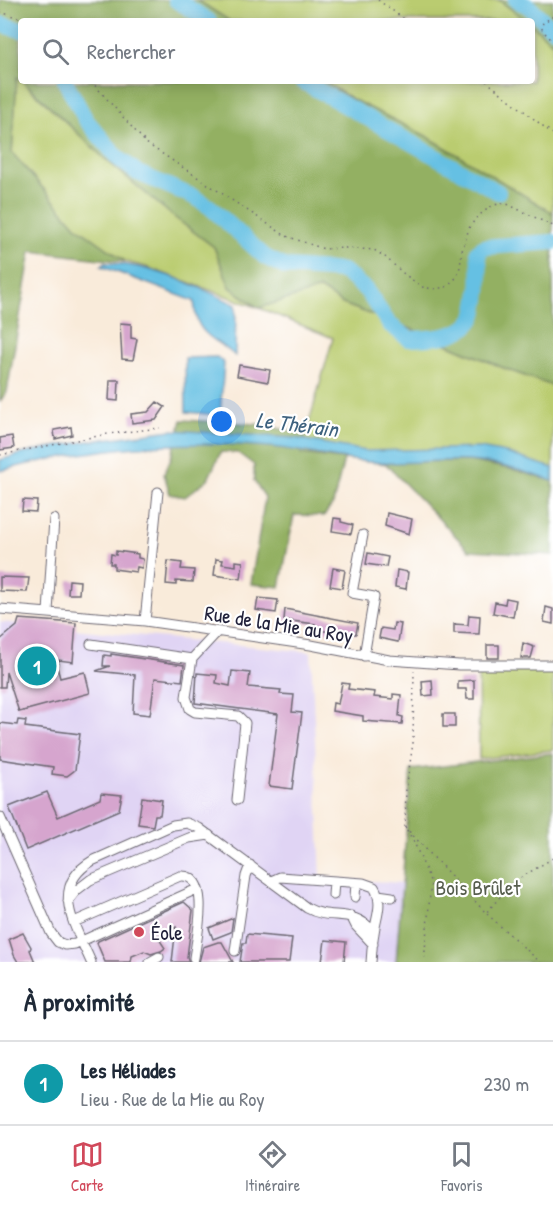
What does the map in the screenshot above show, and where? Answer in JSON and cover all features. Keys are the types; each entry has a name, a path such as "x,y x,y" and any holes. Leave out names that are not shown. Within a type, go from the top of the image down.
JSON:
{"street":[{"path":"146,621 158,492"},
{"path":"48,612 54,519"},
{"path":"363,536 352,593 374,597 364,656"},
{"name":"Rue de la Mie au Roy","path":"0,609 146,621 311,645 389,660 459,665 553,665"},
{"path":"217,632 192,659 186,697 190,709 195,712 238,716 245,723 237,800"},
{"path":"91,644 192,659"},
{"path":"0,817 51,933 58,942 65,945 82,940 197,889"},
{"path":"91,962 68,901 68,889 72,880 92,861 178,824 193,825 209,835 312,910 351,916 362,921 374,932"},
{"path":"68,901 90,880 189,838 209,835"},
{"path":"236,951 246,876 250,865"},
{"path":"74,922 180,876 190,878 197,889 201,904 194,960"},
{"path":"271,881 280,877 369,884 374,887 380,907 372,944 371,962"},
{"path":"333,895 334,881"},
{"path":"355,897 356,883"},
{"path":"378,895 392,897"},
{"path":"351,916 356,926 372,944"}],"path":[{"path":"378,0 403,18"},
{"path":"0,12 20,18"},
{"path":"553,16 541,27 553,41"},
{"path":"94,84 146,143 286,236 324,249 374,250 384,255 422,287 435,290 446,287 457,278 469,228 477,217 490,207 507,204 553,226"},
{"path":"490,84 553,134"},
{"path":"0,454 108,434 160,428"},
{"path":"414,661 413,742 406,790 405,827 414,842 431,883 424,962"},
{"path":"405,827 486,913 540,962"},
{"path":"486,913 512,883 553,858"}],"shaded area":[{"path":"0,622 311,652 321,878 402,883 396,962 0,962"}],"green space":[{"path":"0,0 197,0 225,18 18,18 18,78 12,153 76,226 126,262 31,251 7,392 0,401"},
{"path":"197,0 461,0 464,2 499,0 523,18 224,18"},
{"path":"499,0 553,0 553,43 535,28 535,18 523,18"},
{"path":"535,28 553,43 553,213 428,137 352,99 328,84 535,84"},
{"path":"17,76 18,84 25,84 104,158 174,217 214,247 230,287 257,307 126,262 76,226 12,153"},
{"path":"26,84 328,84 352,99 428,137 553,213 553,386 343,304 320,289 259,308 230,287 214,247 174,217 104,158"},
{"path":"320,289 343,304 553,386 553,483 300,454 333,338 259,308"},
{"path":"182,420 257,424 306,434 301,454 344,459 333,504 324,516 294,515 280,587 251,584 265,497 254,481 254,465 238,453 221,452 208,479 185,497 170,494 164,474"},
{"path":"469,461 553,481 553,555 469,550 384,462"},
{"path":"478,667 553,667 553,750 479,759"},
{"name":"Bois Brûlet","path":"553,753 553,962 396,962 411,770"}],"water":[{"path":"105,263 156,271 189,283 236,305 235,356 201,327 196,317 194,301 101,266"},
{"path":"217,357 224,363 220,415 186,412 185,358"},
{"path":"171,430 295,438 366,451 480,448 506,453 553,468 553,481 512,468 480,462 369,462 270,447 202,444 100,451 0,471 0,460 22,454 64,445"}],"building":[{"path":"120,323 131,324 131,338 137,339 133,360 122,359"},
{"path":"239,365 270,370 268,382 237,376"},
{"path":"110,380 119,380 118,401 109,400"},
{"path":"157,402 165,407 156,420 132,423 131,414 148,412"},
{"path":"71,427 72,435 55,439 54,430"},
{"path":"12,436 14,448 0,450 0,438"},
{"path":"23,500 37,501 36,512 22,511"},
{"path":"387,513 412,519 409,534 385,526"},
{"path":"334,518 353,525 351,534 332,531"},
{"path":"116,551 138,554 138,558 143,559 142,568 137,567 136,572 114,569 114,564 110,564 111,554 116,555"},
{"path":"368,553 388,557 386,567 366,564"},
{"path":"216,559 223,560 222,564 236,566 236,561 243,562 241,579 214,575"},
{"path":"168,561 182,563 181,569 194,570 193,582 176,581 176,585 166,584"},
{"path":"333,568 345,570 342,588 330,586"},
{"path":"397,570 408,572 406,589 395,587"},
{"path":"0,577 29,578 27,592 0,591"},
{"path":"69,580 80,581 79,594 68,594"},
{"path":"258,598 278,600 276,613 256,610"},
{"path":"506,598 516,600 513,617 493,613 495,602 505,604"},
{"path":"546,607 553,609 553,624 544,622"},
{"path":"285,609 358,623 356,634 330,629 329,632 314,629 315,624 284,620"},
{"path":"469,615 480,616 479,634 454,633 454,624 468,625"},
{"path":"19,619 76,623 73,662 59,660 57,667 60,678 85,672 90,693 19,712 6,672 5,687 0,687 0,640 17,626"},
{"path":"394,623 401,624 398,642 379,638 381,628 393,630"},
{"path":"523,643 534,647 531,658 521,658"},
{"path":"487,645 499,645 499,658 487,658"},
{"path":"111,654 184,665 182,681 155,678 150,715 133,713 135,675 96,671 110,666 103,666 104,655 111,656"},
{"path":"232,671 250,673 248,687 281,690 280,694 294,695 292,712 302,713 292,789 269,786 278,714 195,703 197,673 217,675 216,683 230,686"},
{"path":"432,680 433,695 423,696 422,681"},
{"path":"474,680 474,699 467,699 466,689 458,689 458,681"},
{"path":"342,683 349,684 348,689 375,692 374,697 393,699 393,694 401,695 399,716 403,717 402,724 363,721 363,716 332,711 333,703 338,704"},
{"path":"443,714 455,714 455,727 443,727"},
{"path":"18,720 26,721 25,727 80,734 75,770 67,776 52,774 53,767 0,759 0,723 17,725"},
{"path":"47,792 58,817 100,799 101,793 122,795 119,810 26,850 9,807"},
{"path":"142,797 162,800 160,815 155,815 153,826 138,824"},
{"name":"Éole","path":"184,902 193,910 187,957 189,962 172,962 176,927 157,936 165,948 161,951 151,954 144,951 132,956 131,962 105,962 98,941"},
{"path":"233,918 231,932 213,939 209,928"},
{"path":"23,933 31,947 35,962 18,962 14,955 9,939"},
{"path":"247,934 292,938 289,962 240,962"},
{"path":"325,940 346,942 344,962 322,962"},
{"path":"222,942 233,962 199,962 203,947"}],"waterway":[{"path":"176,0 204,18"},
{"path":"516,0 528,6 553,29"},
{"path":"0,24 18,29"},
{"path":"67,84 86,120 118,158 138,173 194,197 210,207 265,257 285,267 343,271 366,290 389,324 409,339 445,336 462,330 469,324 475,315 479,293 478,251 484,247 553,242"},
{"path":"307,84 498,192"}],"place":[{"name":"Les Héliades","path":"37,666"},
{"name":"Éole","path":"139,932"}],"water label":[{"name":"Le Thérain","path":"297,424"}]}
